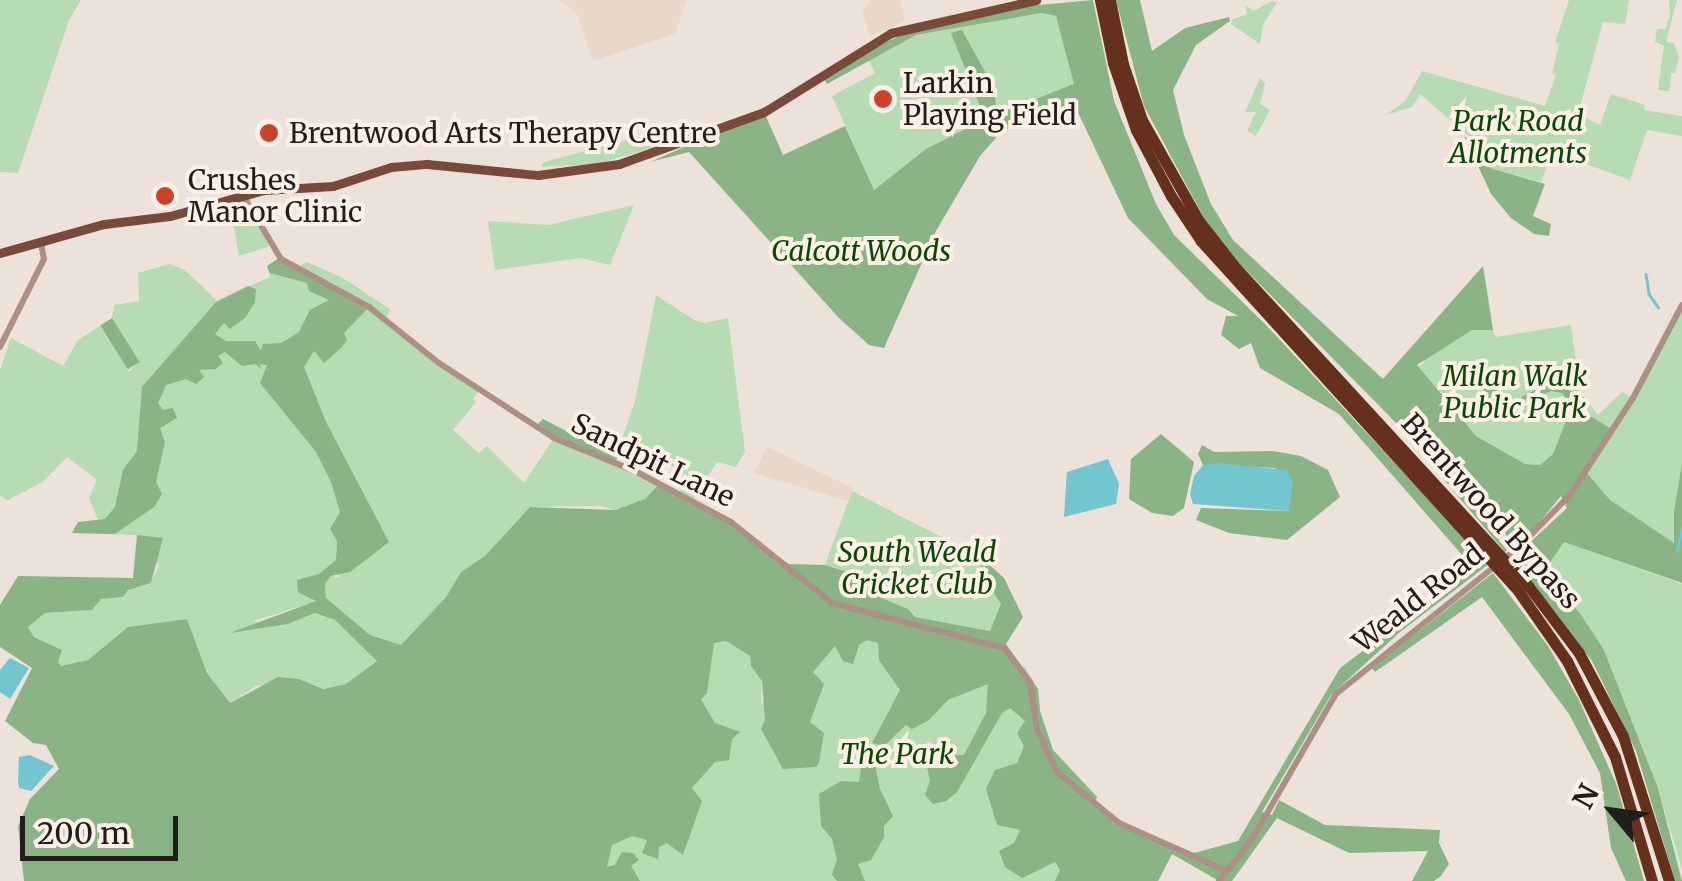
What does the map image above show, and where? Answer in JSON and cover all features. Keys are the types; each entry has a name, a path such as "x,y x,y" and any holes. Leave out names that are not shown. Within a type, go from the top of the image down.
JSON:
{"highway":[{"name":"Brentwood Bypass","path":"1100,0 1113,63 1136,130 1171,196 1201,241 1520,592 1558,647 1616,758 1652,881"},
{"name":"Brentwood Bypass","path":"1110,0 1142,120 1199,221 1236,268 1526,583 1579,653 1623,736 1670,881"}],"main road":[{"path":"0,253 104,224 170,216 242,194 333,186 414,164 538,175 619,164 764,112 891,33 1036,0"}],"street":[{"name":"Sandpit Lane","path":"242,194 268,245 281,259 369,306 439,364 552,437 636,471 730,522 832,602 1004,648 1030,682 1037,728 1057,772 1120,824 1227,871"},
{"path":"0,347 44,260 41,243"},
{"name":"Weald Road","path":"1219,881 1251,841 1336,694 1519,547 1570,496 1632,398 1682,305"}],"shaded area":[{"path":"560,0 687,0 675,34 593,61 576,12"},
{"path":"871,0 901,0 905,21 870,36 862,11"},
{"path":"767,447 853,488 848,501 754,473"}],"green space":[{"path":"0,0 81,0 69,20 18,173 0,172"},
{"name":"Calcott Woods","path":"1093,0 1114,101 1156,204 1174,235 1265,324 1489,564 1400,632 1331,695 1262,812 1272,815 1279,800 1325,825 1440,830 1439,843 1449,864 1441,876 1434,881 1412,881 1428,851 1349,853 1277,818 1232,881 1219,881 1172,854 1158,881 1055,881 1060,870 1055,862 1022,878 1005,867 999,851 1014,843 1020,830 997,825 986,789 995,770 1017,763 1024,746 1017,733 1025,721 1010,708 1002,713 957,792 946,801 933,804 925,795 930,781 926,762 934,755 964,755 986,713 988,684 948,700 928,721 912,729 906,725 884,746 872,743 900,690 879,660 878,643 867,640 859,645 853,664 843,661 835,646 813,672 824,684 810,722 824,733 819,763 816,767 783,769 761,729 765,720 762,681 751,666 750,656 726,641 714,643 707,693 701,699 715,723 740,732 732,739 729,760 715,762 692,788 702,801 683,855 667,843 659,847 658,859 642,853 647,840 632,836 612,845 607,867 615,865 622,852 633,853 639,860 631,866 640,881 24,881 18,826 30,799 59,769 46,745 33,743 5,721 32,668 0,647 0,605 18,576 133,578 137,535 163,538 151,583 128,590 123,597 101,599 92,610 45,613 28,627 34,637 62,650 58,662 61,666 88,660 128,627 187,619 207,673 230,703 278,677 299,679 324,689 346,684 377,661 335,620 315,613 288,624 230,633 316,601 298,592 297,580 319,574 336,560 337,541 330,529 340,512 331,482 316,452 260,383 267,365 260,364 261,369 255,364 242,366 225,352 218,356 223,363 216,369 199,370 204,377 196,384 186,379 166,385 158,403 163,410 173,408 177,418 160,428 165,442 156,482 162,494 154,507 115,534 72,533 78,522 105,519 115,507 123,470 137,451 142,387 216,302 248,286 256,289 255,302 245,318 230,329 224,323 215,334 226,341 255,341 261,351 263,344 281,343 299,332 310,310 329,300 309,291 307,283 270,273 267,266 279,258 369,307 344,333 347,340 342,347 324,363 314,351 304,367 326,422 389,542 350,572 331,576 325,584 326,598 370,635 401,645 446,597 461,572 485,556 530,507 615,510 645,499 660,483 731,522 788,564 825,565 870,579 884,599 908,609 915,617 990,631 1001,604 980,571 982,558 1004,578 1023,617 1006,644 1038,689 1040,711 1053,750 1097,797 1094,805 1119,823 1194,853 1238,841 1340,668 1427,603 1463,556 1339,414 1260,368 1251,343 1239,349 1221,335 1226,316 1238,316 1207,299 1128,218 1075,106 1002,131 980,156 936,231 884,348 869,345 839,318 689,152 650,162 764,112 783,155 845,126 874,190 926,149 985,119 1074,84 1056,16 1042,13 916,35 827,84 824,79 881,44 912,31 1018,7"},
{"path":"1116,0 1140,0 1152,51 1185,28 1229,17 1230,21 1196,45 1173,90 1184,135 1211,204 1233,240 1383,379 1483,266 1493,330 1472,330 1417,365 1476,436 1525,464 1540,465 1553,454 1570,411 1581,410 1613,430 1586,472 1610,500 1674,543 1674,511 1682,464 1682,583 1564,542 1543,573 1579,612 1604,650 1658,788 1682,881 1675,881 1636,751 1592,661 1512,559 1567,508 1561,496 1533,530 1505,552 1398,425 1240,264 1205,220 1144,106"},
{"name":"Park Road Allotments","path":"1569,0 1629,0 1625,24 1603,22 1578,114 1600,125 1611,94 1645,105 1644,110 1682,116 1682,136 1647,130 1630,180 1553,152 1541,182 1490,168 1485,150 1420,94 1412,107 1386,115 1406,100 1422,71 1545,106 1556,75 1552,73 1559,44 1555,42"},
{"path":"1669,0 1677,0 1666,42 1674,43 1679,57 1675,73 1671,73 1670,91 1658,90 1664,46 1655,42 1657,29 1665,29 1670,16"},
{"path":"1277,2 1263,25 1260,44 1231,24 1233,19 1247,14 1245,5 1254,11"},
{"name":"Larkin Playing Field","path":"1043,13 1056,16 1075,84 985,119 926,149 874,190 832,96 875,73 868,59 916,35"},
{"path":"962,30 994,88 996,105 982,111 951,33"},
{"path":"1260,78 1265,84 1260,104 1270,110 1256,136 1247,131 1256,112 1245,112"},
{"path":"662,131 668,134 669,143 597,164 541,167 544,162"},
{"path":"1464,136 1485,150 1490,168 1545,184 1533,216 1551,224 1549,236 1534,234 1511,218 1491,194"},
{"path":"242,194 270,246 239,256 229,199"},
{"path":"634,205 610,265 581,258 495,270 488,221 548,225"},
{"path":"279,258 297,267 307,262 343,278 391,310 385,319 409,341 480,389 473,399 476,402 453,430 479,453 487,446 524,483 554,438 660,483 645,499 615,510 600,506 530,507 485,556 461,572 446,597 401,645 370,635 326,598 325,584 331,576 339,577 340,512 331,529 337,541 336,560 319,574 306,593 317,601 253,621 288,624 315,613 335,620 377,660 347,684 327,689 299,679 256,686 230,703 207,673 187,619 128,627 88,660 61,667 57,662 61,650 34,637 28,627 45,613 92,610 101,599 123,597 128,590 151,583 159,565 136,535 72,533 78,522 98,520 89,498 97,480 67,457 43,482 8,500 0,496 0,370 11,338 63,366 78,340 100,326 129,372 138,362 112,318 114,305 139,301 138,273 169,264 185,270 217,301 270,277 267,266"},
{"path":"656,295 694,320 705,323 728,318 745,452 736,467 717,462 691,503 679,496 680,483 673,467 619,448 635,401"},
{"name":"Milan Walk Public Park","path":"1682,305 1682,579 1570,495 1597,422 1581,410 1571,411 1553,455 1540,465 1525,464 1476,436 1417,367 1424,363 1423,357 1472,330 1493,330 1495,337 1571,325 1580,392 1598,415 1622,392 1632,398"},
{"path":"112,318 140,362 128,370 100,325"},
{"path":"1485,375 1507,400 1517,400 1550,381 1575,393 1579,401 1570,403 1562,393 1551,391 1506,411 1494,405 1477,381"},
{"path":"543,419 586,441 619,448 616,462 554,438 536,426"},
{"path":"1161,434 1194,462 1184,508 1173,516 1152,513 1129,499 1131,459"},
{"path":"1202,445 1214,452 1273,451 1301,456 1328,470 1340,497 1287,540 1229,533 1196,520 1201,508 1289,511 1276,468 1203,465 1198,454"},
{"name":"South Weald Cricket Club","path":"852,491 982,558 980,571 1002,604 990,631 915,617 908,609 884,599 870,579 825,565"},
{"path":"1564,542 1682,584 1682,870 1658,788 1604,650 1542,573"},
{"path":"1493,573 1548,646 1579,700 1617,786 1644,881 1626,881 1611,848 1600,773 1569,714 1482,597 1375,672 1372,668"},
{"name":"The Park","path":"839,605 1025,667 1038,689 1040,711 1053,750 1097,797 1094,805 1220,880 1172,854 1158,881 577,881 715,723 701,699 714,642 726,641 750,656 751,666 762,680 761,705"},
{"path":"874,760 880,789 893,816 884,826 884,837 871,860 858,864 865,881 837,881 832,875 837,859 832,839 821,826 819,794 841,781 859,782 862,761"}],"water":[{"path":"1108,459 1119,484 1116,504 1064,517 1067,472"},
{"path":"1203,465 1287,470 1293,482 1289,511 1193,504 1190,494 1194,476"},
{"path":"10,658 29,668 10,699 0,692 0,670"},
{"path":"30,755 54,766 31,791 19,788 18,781 19,757"}],"waterway":[{"path":"1646,274 1649,294 1658,307"},
{"path":"1677,551 1682,528"}],"place":[{"name":"Larkin Playing Field","path":"883,99"},
{"name":"Brentwood Arts Therapy Centre","path":"269,133"},
{"name":"Crushes Manor Clinic","path":"165,196"}]}
